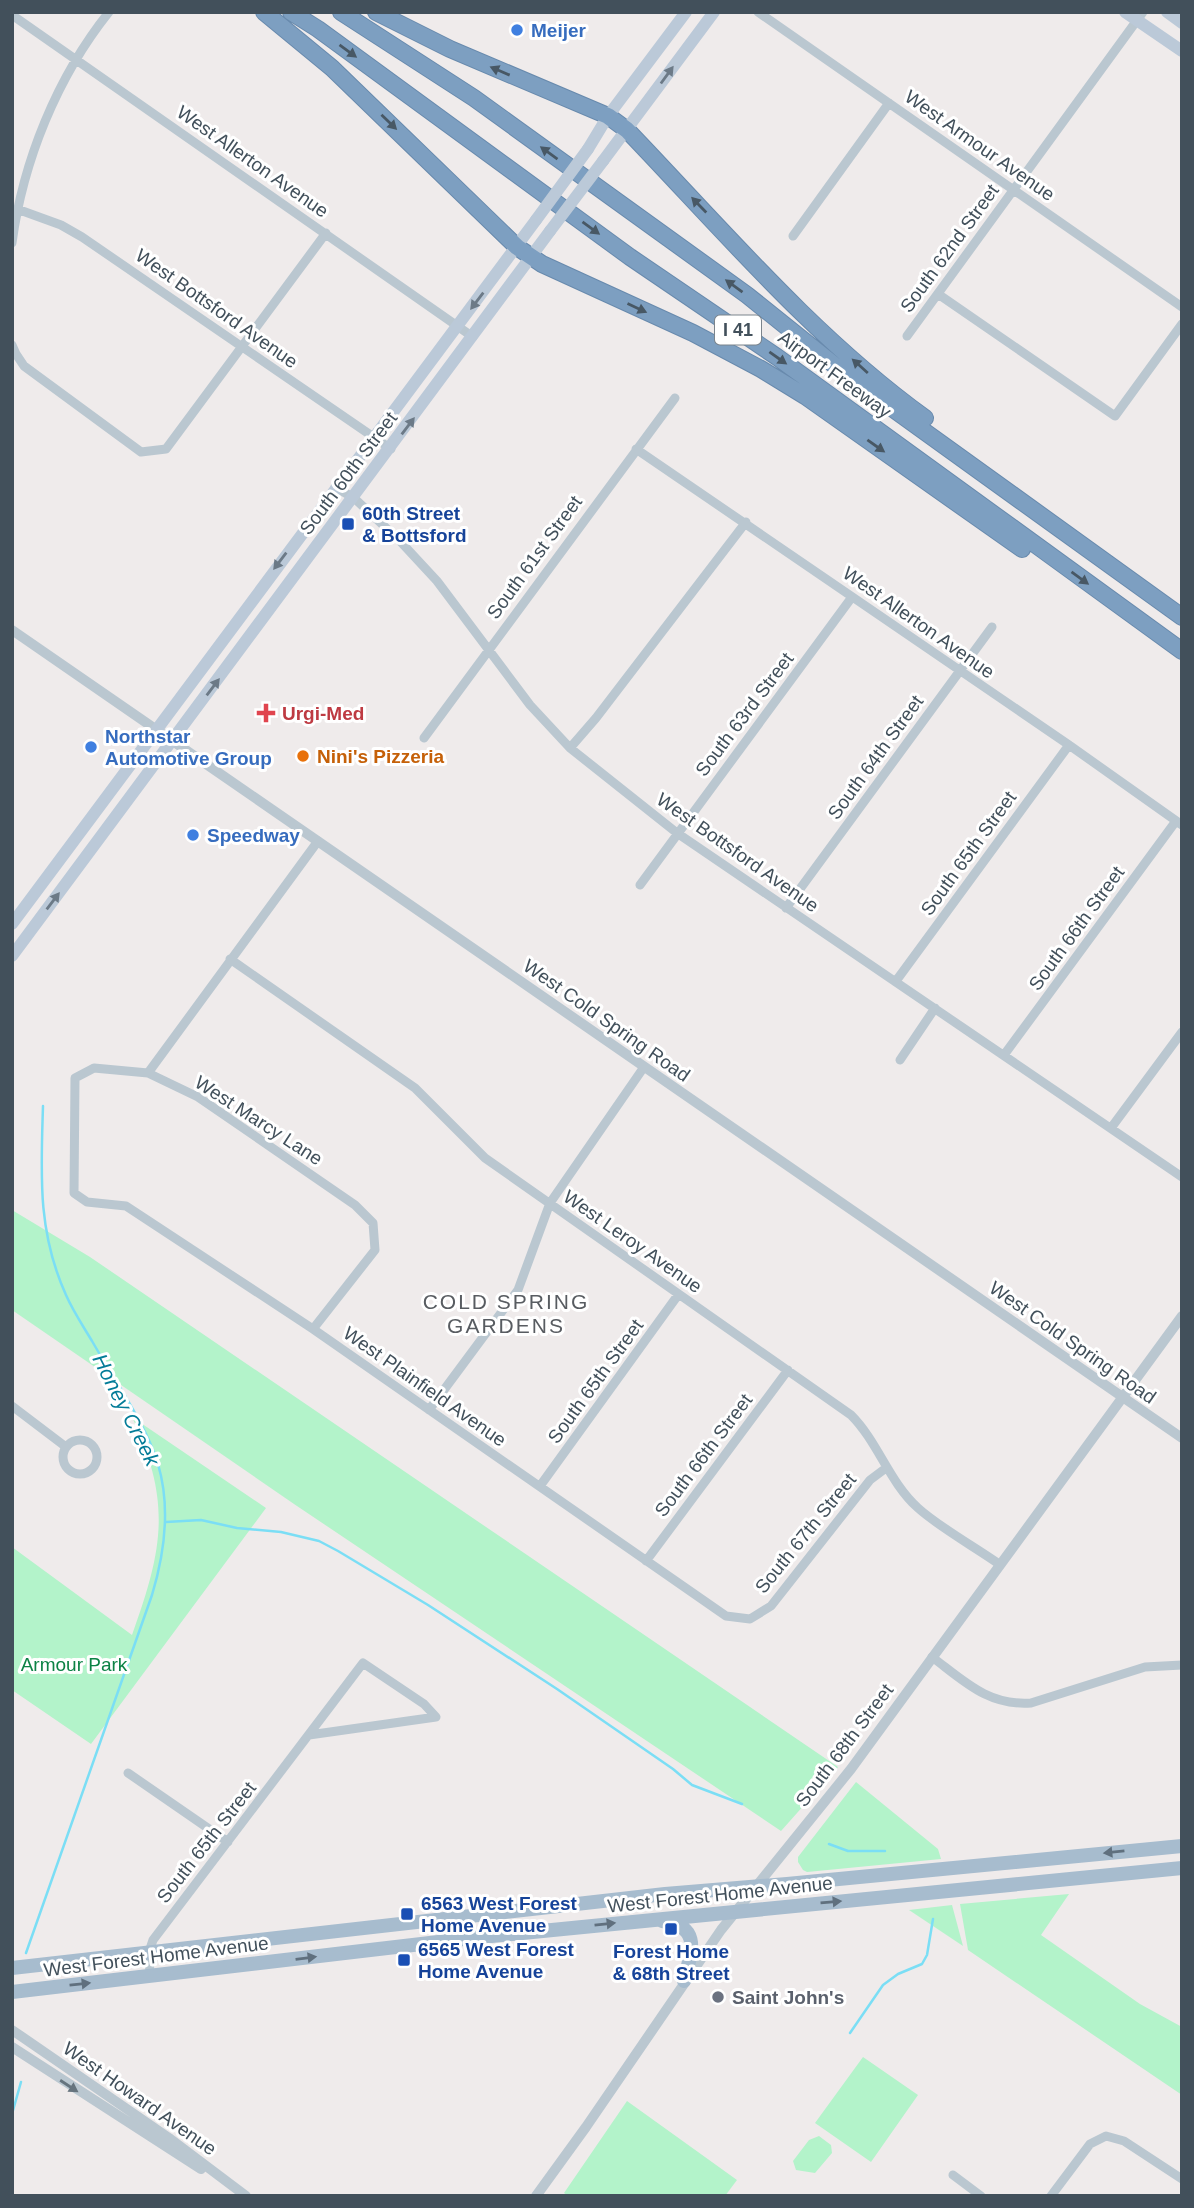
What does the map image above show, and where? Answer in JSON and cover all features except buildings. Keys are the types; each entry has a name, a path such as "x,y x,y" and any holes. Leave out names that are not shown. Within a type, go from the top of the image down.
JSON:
{"highway":[{"path":"264,12 332,68 517,247 541,264 693,333 761,369 804,396 1022,549 1051,557"},
{"name":"Airport Freeway","path":"291,12 630,257 787,364 1182,651"},
{"name":"Airport Freeway","path":"341,12 474,98 747,295 853,380 1182,617"},
{"path":"376,12 450,49 608,116 627,130 769,279 851,359 911,408 1010,480 1024,502"}],"main road":[{"name":"South 60th Street","path":"12,924 335,487 517,247 588,149 608,116 686,12"},
{"name":"South 60th Street","path":"12,956 714,12"},
{"path":"1125,12 1140,16 1182,51"},
{"path":"1167,12 1182,23"},
{"path":"116,817 109,812 108,807 117,793 118,781"},
{"name":"West Forest Home Avenue","path":"12,1968 542,1907 1182,1846"},
{"name":"West Forest Home Avenue","path":"15,1994 481,1937 1182,1868"},
{"path":"650,1920 673,1922 688,1932 692,1947 684,1981"}],"street":[{"path":"12,243 17,209 50,111 76,61 109,12"},
{"name":"West Armour Avenue","path":"758,12 1182,307"},
{"name":"West Allerton Avenue","path":"12,15 473,337"},
{"name":"South 62nd Street","path":"906,336 1140,16"},
{"path":"793,236 889,103"},
{"name":"West Bottsford Avenue","path":"17,209 61,225 82,237 391,449"},
{"path":"12,345 24,366 141,452 166,449 326,233"},
{"path":"938,294 1115,416 1182,324"},
{"name":"South 61st Street","path":"424,738 675,398"},
{"name":"West Allerton Avenue","path":"636,449 746,522 1179,823"},
{"name":"West Bottsford Avenue","path":"335,487 354,498 399,540 437,581 530,705 569,748 677,833 1182,1177"},
{"path":"569,748 596,718 746,522"},
{"name":"South 63rd Street","path":"640,885 852,597"},
{"name":"South 64th Street","path":"786,908 992,627"},
{"name":"West Cold Spring Road","path":"12,630 1182,1438"},
{"name":"South 65th Street","path":"896,981 1069,745"},
{"name":"South 66th Street","path":"1004,1055 1179,823"},
{"path":"148,1073 318,841"},
{"name":"West Leroy Avenue","path":"230,959 415,1088 485,1158 851,1415 862,1425 886,1468 918,1508 999,1564"},
{"path":"900,1060 935,1008"},
{"path":"1111,1128 1182,1032"},
{"name":"West Marcy Lane","path":"74,1193 75,1077 94,1068 148,1073 198,1097 355,1205 373,1223 374,1250 313,1329"},
{"path":"429,1410 518,1290 550,1203 644,1068"},
{"name":"West Plainfield Avenue","path":"74,1193 87,1202 125,1206 313,1329 726,1616 750,1619"},
{"name":"South 65th Street","path":"540,1486 678,1295"},
{"name":"South 68th Street","path":"536,2196 625,2071 684,1981 755,1886 850,1769 1182,1316"},
{"name":"South 66th Street","path":"646,1561 788,1370"},
{"path":"12,1406 66,1447"},
{"name":"South 67th Street","path":"750,1619 771,1606 870,1479 886,1468"},
{"path":"932,1657 994,1700 1014,1704 1031,1703 1145,1667 1182,1665"},
{"name":"South 65th Street","path":"149,1952 153,1940 167,1921 363,1663 424,1704 436,1717 309,1735"},
{"path":"128,1773 228,1842"},
{"path":"149,1952 150,1976"},
{"name":"West Howard Avenue","path":"14,2030 179,2145 246,2196"},
{"name":"West Howard Avenue","path":"12,2047 163,2146 246,2196"},
{"path":"1051,2196 1090,2144 1106,2136 1124,2141 1182,2179"},
{"path":"953,2175 981,2196"}],"green space":[{"path":"12,1210 90,1257 838,1767 781,1831 294,1504 12,1310"},
{"name":"Armour Park","path":"132,1417 266,1508 91,1744 12,1690 12,1547 132,1635 151,1577 159,1526 153,1475"},
{"path":"856,1782 938,1849 941,1859 807,1872 803,1870 798,1857"},
{"path":"1069,1894 1041,1935 1140,2004 1182,2027 1182,2095 968,1950 960,1904"},
{"path":"952,1905 963,1946 909,1910"},
{"path":"863,2057 918,2095 871,2162 815,2123"},
{"path":"627,2101 737,2180 725,2196 568,2196 564,2193"},
{"path":"819,2136 831,2145 832,2153 815,2173 796,2170 793,2161 809,2140"}],"waterway":[{"name":"Honey Creek","path":"26,1953 152,1595 165,1530 162,1480 153,1449 128,1401 75,1313 50,1248 43,1202 43,1106"},
{"path":"166,1522 201,1520 237,1528 281,1532 319,1541 428,1605 557,1689 692,1785 742,1804"},
{"path":"829,1844 848,1851 885,1851"},
{"path":"850,2033 883,1985 898,1974 922,1964 927,1955 933,1919"},
{"name":"Honey Creek","path":"12,2114 21,2082"}],"place":[{"name":"Meijer","path":"517,30"},
{"name":"60th Street & Bottsford","path":"348,524"},
{"name":"Urgi-Med","path":"266,713"},
{"name":"Northstar Automotive Group","path":"91,747"},
{"name":"Nini's Pizzeria","path":"303,756"},
{"name":"Speedway","path":"193,835"},
{"name":"6563 West Forest Home Avenue","path":"407,1914"},
{"name":"Forest Home & 68th Street","path":"671,1929"},
{"name":"6565 West Forest Home Avenue","path":"404,1960"},
{"name":"Saint John's","path":"718,1997"}],"district":[{"name":"COLD SPRING GARDENS","path":"506,1314"}]}
